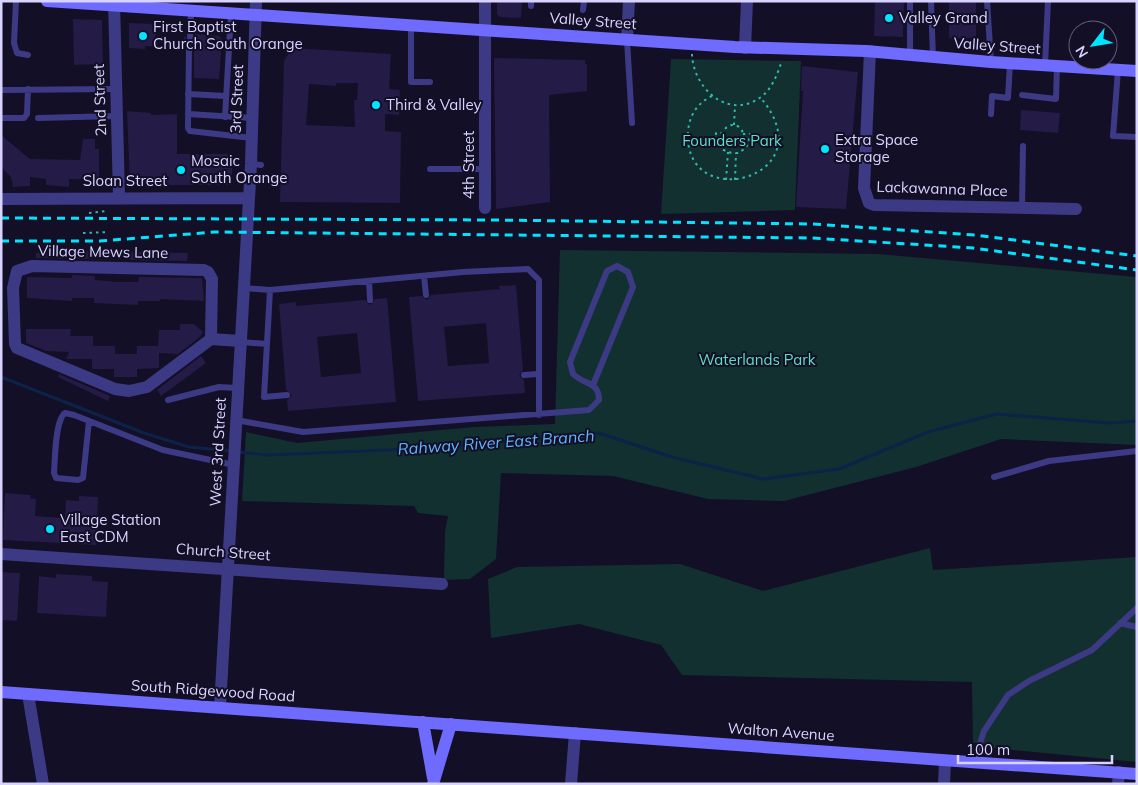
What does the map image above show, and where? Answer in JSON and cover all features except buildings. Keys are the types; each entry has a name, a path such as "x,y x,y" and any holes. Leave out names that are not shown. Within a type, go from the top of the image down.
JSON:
{"street":[{"name":"Valley Street","path":"47,1 139,5 191,12 484,29 745,48 870,52 1068,66"},
{"name":"3rd Street","path":"249,198 256,165 252,138 256,1"},
{"name":"4th Street","path":"485,1 485,208"},
{"path":"627,40 630,1"},
{"path":"745,48 747,1"},
{"name":"2nd Street","path":"114,4 119,197"},
{"name":"Lackawanna Place","path":"870,52 864,188 869,203 874,205 1076,209"},
{"name":"Valley Street","path":"1118,70 1137,71"},
{"name":"Sloan Street","path":"1,199 119,197 249,198"},
{"name":"West 3rd Street","path":"220,707 249,198"},
{"name":"Village Mews Lane","path":"32,266 204,270 208,272 212,279 211,339 147,388 129,391 115,389 17,348 15,344 13,288 16,271 32,266"},
{"path":"211,339 240,342"},
{"name":"Church Street","path":"1,554 442,584"},
{"name":"South Ridgewood Road","path":"1,692 423,722"},
{"path":"28,694 43,784"},
{"path":"423,722 433,782"},
{"name":"Walton Avenue","path":"423,722 974,762 1118,778 1137,774"},
{"path":"433,782 451,724"},
{"path":"571,784 575,733"},
{"path":"944,784 946,761"}],"lane":[{"path":"16,1 14,43 17,53 28,55"},
{"path":"583,10 584,1"},
{"path":"910,1 910,55"},
{"path":"931,1 933,58"},
{"path":"987,1 991,62"},
{"path":"1022,95 1056,99 1046,29 1048,1"},
{"path":"190,37 191,12"},
{"path":"225,117 231,14"},
{"path":"411,25 411,82 430,82"},
{"path":"627,40 632,124"},
{"path":"189,48 188,128 193,133 252,138"},
{"path":"991,114 992,96 1008,98 1010,63"},
{"path":"1118,70 1113,136 1137,137"},
{"path":"1,118 24,118 28,114 28,89"},
{"path":"1,90 116,89"},
{"path":"188,94 226,96"},
{"path":"188,114 253,118"},
{"path":"38,118 116,116"},
{"path":"1022,208 1024,146"},
{"path":"430,169 486,169"},
{"path":"236,426 303,432 590,410 599,400 597,390 594,385 576,378 571,371 570,362 608,271 617,266 628,272 633,286 594,385"},
{"path":"244,288 270,290 528,268 539,280 539,415"},
{"path":"424,276 426,295"},
{"path":"369,281 370,300"},
{"path":"270,290 264,397 287,395"},
{"path":"240,342 267,344"},
{"path":"524,375 538,374"},
{"path":"168,400 219,387 237,388"},
{"path":"89,422 83,478 78,480 56,478 54,473 62,416 68,413 163,450 234,464"},
{"path":"994,476 1049,461 1137,451"},
{"path":"974,762 984,730 1008,695 1029,681 1092,650 1137,608"},
{"path":"1120,623 1137,627"}],"path":[{"path":"692,54 694,72 701,85 721,102 735,105 760,97 776,78 782,61"},
{"path":"712,96 702,102 692,116 688,137 694,157 700,166 708,173 726,180 746,179 755,175 772,160 776,150 778,130 770,108 760,97"},
{"path":"734,126 735,105"},
{"path":"734,126 740,128 743,134 739,143 732,145 725,140 724,133 728,127 734,126"},
{"path":"724,133 716,133 715,137 722,149 736,153 746,148 749,142 751,134 743,134"},
{"path":"726,180 728,152"},
{"path":"735,180 736,153"},
{"path":"89,213 106,212"},
{"path":"83,234 109,232"}],"green space":[{"name":"Founders Park","path":"671,59 801,61 795,210 661,214"},
{"name":"Waterlands Park","path":"560,250 878,254 1137,277 1137,445 1001,439 916,467 784,501 708,499 613,476 501,473 496,559 470,579 444,580 445,531 448,516 418,513 414,506 242,501 246,432 297,443 474,427 555,424"},
{"path":"930,548 933,570 1137,557 1137,762 973,746 972,682 682,675 661,645 579,624 491,638 488,579 517,567 680,564 763,591"}],"waterway":[{"name":"Rahway River East Branch","path":"1,377 144,433 189,447 233,451"},
{"name":"Rahway River East Branch","path":"239,452 268,455 433,448 599,433 672,457 763,479 839,469 928,432 997,414 1109,423 1137,421"}],"railway":[{"path":"1,218 495,220 813,224 975,235 1137,256"},
{"path":"1,241 100,241 215,232 812,238 973,248 1137,270"}],"place":[{"name":"Valley Grand","path":"889,18"},
{"name":"First Baptist Church South Orange","path":"143,36"},
{"name":"Third & Valley","path":"376,105"},
{"name":"Extra Space Storage","path":"825,149"},
{"name":"Mosaic South Orange","path":"181,170"},
{"name":"Village Station East CDM","path":"50,529"}]}
